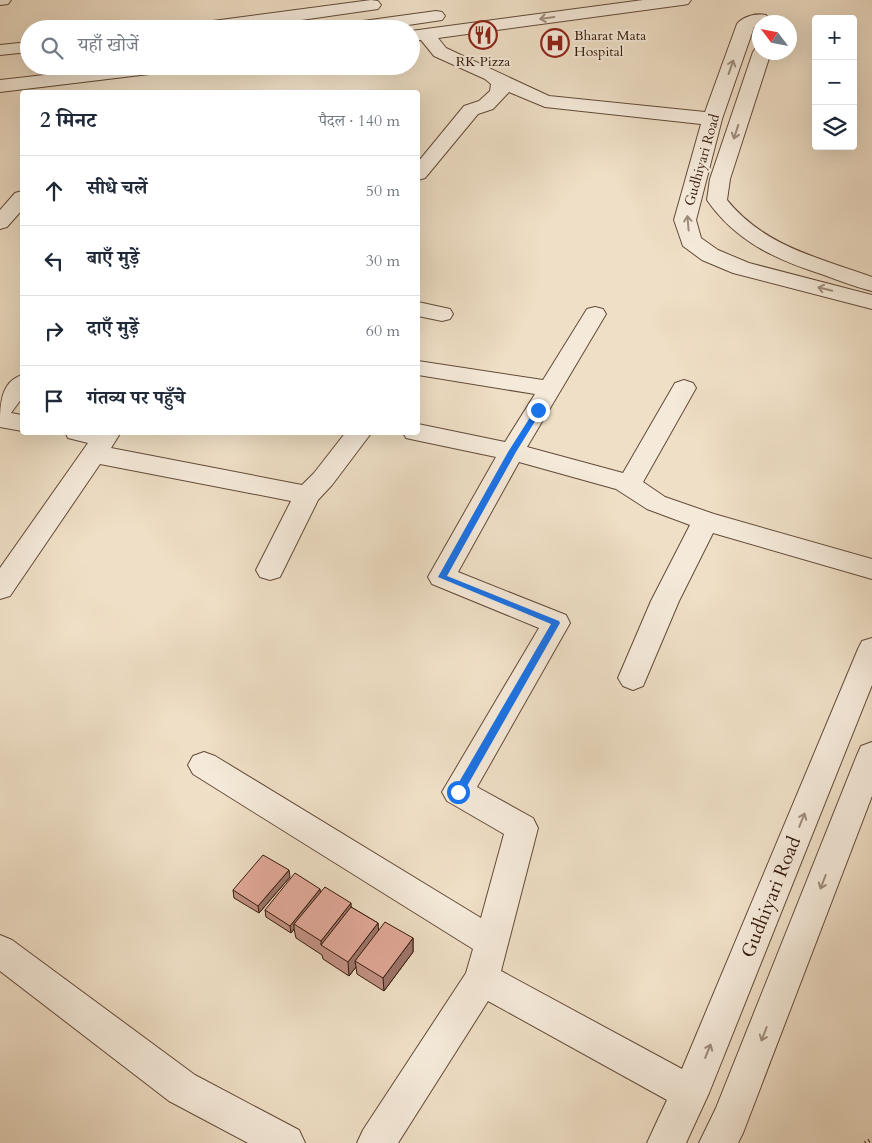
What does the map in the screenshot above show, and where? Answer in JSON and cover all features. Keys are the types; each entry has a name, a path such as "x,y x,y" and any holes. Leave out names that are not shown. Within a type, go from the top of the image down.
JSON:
{"street":[{"path":"412,20 569,0"},
{"path":"420,35 682,0"},
{"path":"268,20 384,4"},
{"name":"Gudhiyari Road","path":"762,14 746,24 712,119 685,220 691,241 710,255 741,268 872,302"},
{"path":"420,36 440,52 545,101 712,119"},
{"path":"0,50 20,49"},
{"name":"Gudhiyari Road","path":"759,60 720,179 717,200 728,215 760,241 798,258 872,284"},
{"path":"0,69 20,66"},
{"path":"0,86 83,84 128,75"},
{"path":"420,172 471,110 486,105 499,93 501,82"},
{"path":"0,200 20,198"},
{"path":"0,223 20,200"},
{"path":"420,309 442,314"},
{"path":"376,1143 482,979 522,828 458,792 556,623 442,577 512,452 595,314"},
{"path":"420,368 550,389"},
{"path":"0,410 20,385"},
{"path":"629,484 684,388"},
{"path":"0,419 20,423"},
{"path":"420,433 512,452 629,484 656,503 706,521 872,569"},
{"path":"85,435 103,442 307,495"},
{"path":"270,570 307,495 323,479 358,435"},
{"path":"0,589 103,442"},
{"path":"633,678 666,601 706,521"},
{"name":"Gudhiyari Road","path":"666,1143 690,1094 872,649"},
{"path":"718,1143 730,1120 872,755"},
{"path":"204,765 492,943"},
{"path":"0,951 182,1088 286,1143"},
{"path":"482,979 690,1094"}],"path":[{"path":"865,1143 872,1139"}],"building":[{"path":"263,855 289,870 258,906 233,890"},
{"path":"295,873 320,889 290,926 265,910"},
{"path":"325,887 351,903 321,941 294,924"},
{"path":"351,907 378,923 348,962 321,945"},
{"path":"385,922 413,938 383,978 355,961"}],"place":[{"name":"RK Pizza","path":"483,35"},
{"name":"Bharat Mata Hospital","path":"555,43"}],"route":[{"path":"458,792 556,623 442,577 512,452 538,410"}]}
